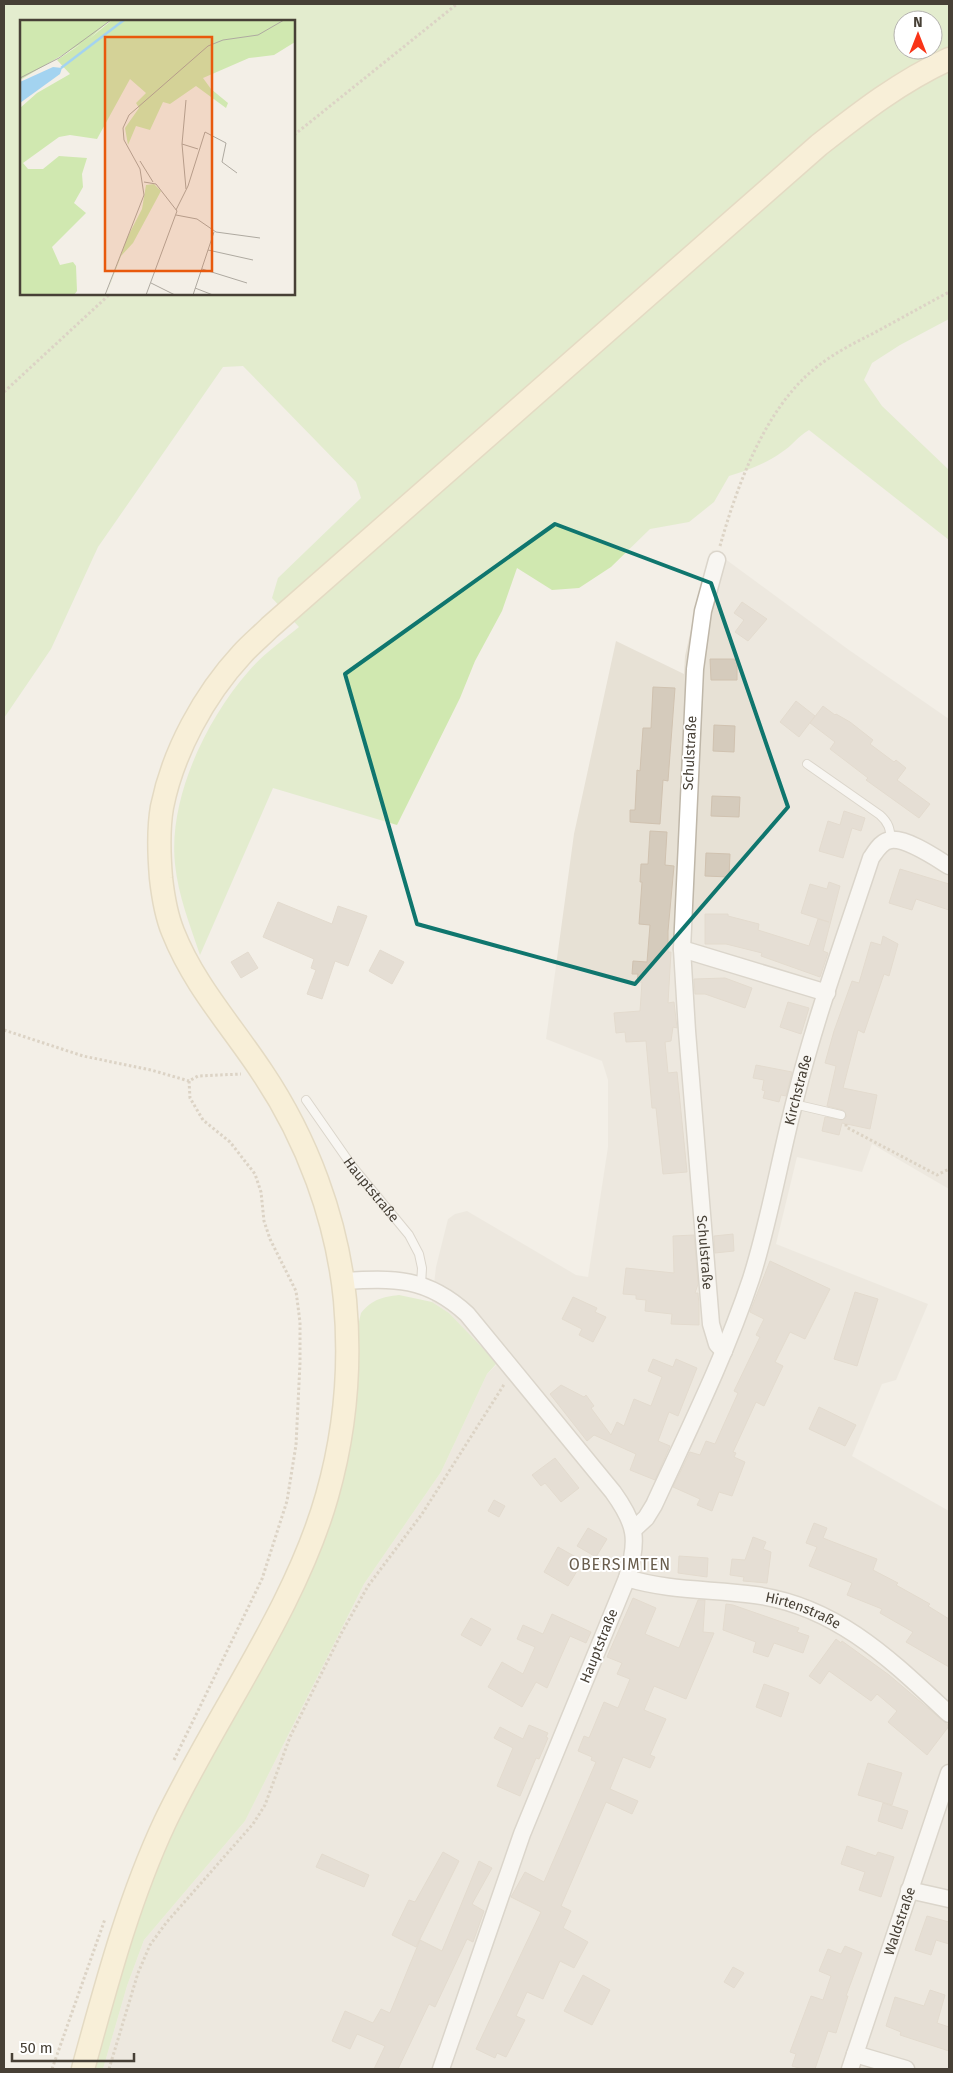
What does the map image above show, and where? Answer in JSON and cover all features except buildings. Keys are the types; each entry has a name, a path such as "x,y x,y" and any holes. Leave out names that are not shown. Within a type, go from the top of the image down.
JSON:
{"main road":[{"path":"83,2069 114,1960 151,1854 199,1754 288,1593 318,1524 335,1464 345,1404 347,1340 343,1281 326,1206 314,1171 264,1074 212,1004 188,966 169,922 162,888 159,833 168,782 194,722 213,692 241,654 270,627 819,145 880,98 913,77 949,59"}],"street":[{"name":"Schulstraße","path":"717,560 703,611 695,669 682,949 686,1022 712,1324 717,1344 724,1351"},
{"path":"891,840 906,843 949,866"},
{"name":"Kirchstraße","path":"724,1351 761,1248 794,1104 810,1044 871,858 877,849 885,842 891,840"},
{"path":"682,949 827,993"},
{"name":"Hauptstraße","path":"343,1281 405,1280 421,1285 453,1301 467,1314 612,1492 625,1509 633,1530 633,1553 627,1578 522,1834 441,2069"},
{"path":"633,1530 646,1518 654,1505 724,1351"},
{"name":"Hirtenstraße","path":"627,1578 665,1587 756,1595 788,1601 812,1609 860,1636 882,1653 949,1714"},
{"name":"Waldstraße","path":"850,2069 949,1773"},
{"path":"909,1890 949,1898"},
{"path":"856,2054 906,2069"}],"lane":[{"path":"807,764 887,821 891,840"},
{"name":"Hauptstraße","path":"306,1100 352,1166 409,1235 419,1254 422,1268 421,1285"},
{"path":"794,1104 841,1115"}],"path":[{"path":"295,135 457,4"},
{"path":"717,560 741,482 762,437 791,392 814,369 842,350 949,292"},
{"path":"4,392 109,295"},
{"path":"4,1030 83,1056 151,1070 189,1081 198,1076 213,1074 264,1074"},
{"path":"171,1767 262,1579 288,1501 296,1445 300,1363 300,1322 296,1291 270,1239 264,1222 261,1192 255,1174 230,1142 203,1120 190,1098 189,1081"},
{"path":"841,1115 847,1121 846,1127 937,1175 949,1169"},
{"path":"109,2069 138,1973 150,1945 166,1923 253,1824 265,1805 290,1737 342,1632 368,1586 422,1514 512,1369"},
{"path":"52,2069 106,1916"}],"highlighted area":[{"path":"555,524 711,583 788,807 635,984 417,924 345,674"}],"shaded area":[{"path":"713,550 849,650 949,719 949,1189 872,1144 862,1172 797,1157 776,1244 928,1304 896,1380 882,1384 852,1456 949,1511 949,2069 103,2069 127,1986 144,1940 245,1821 364,1584 441,1472 487,1374 497,1364 449,1313 432,1302 436,1267 448,1219 455,1214 467,1211 576,1275 588,1277 608,1147 608,1080 602,1061 546,1039 574,834 616,641 684,674 685,656 697,603 709,554"}],"green space":[{"path":"4,4 949,4 949,319 900,345 872,363 864,380 882,406 949,470 949,540 809,430 786,450 769,460 729,476 714,502 689,522 650,529 611,567 579,588 552,590 517,568 502,611 475,661 460,698 397,825 273,788 200,955 188,921 175,864 174,839 184,787 205,737 233,691 259,660 299,627 272,598 278,578 361,498 356,482 243,366 223,367 98,547 51,649 4,718"},
{"path":"399,1295 432,1302 449,1313 497,1363 487,1374 441,1472 364,1584 245,1821 144,1940 127,1986 103,2069 91,2069 158,1857 294,1595 361,1313 378,1300"}],"district":[{"name":"OBERSIMTEN","path":"620,1564"}]}
